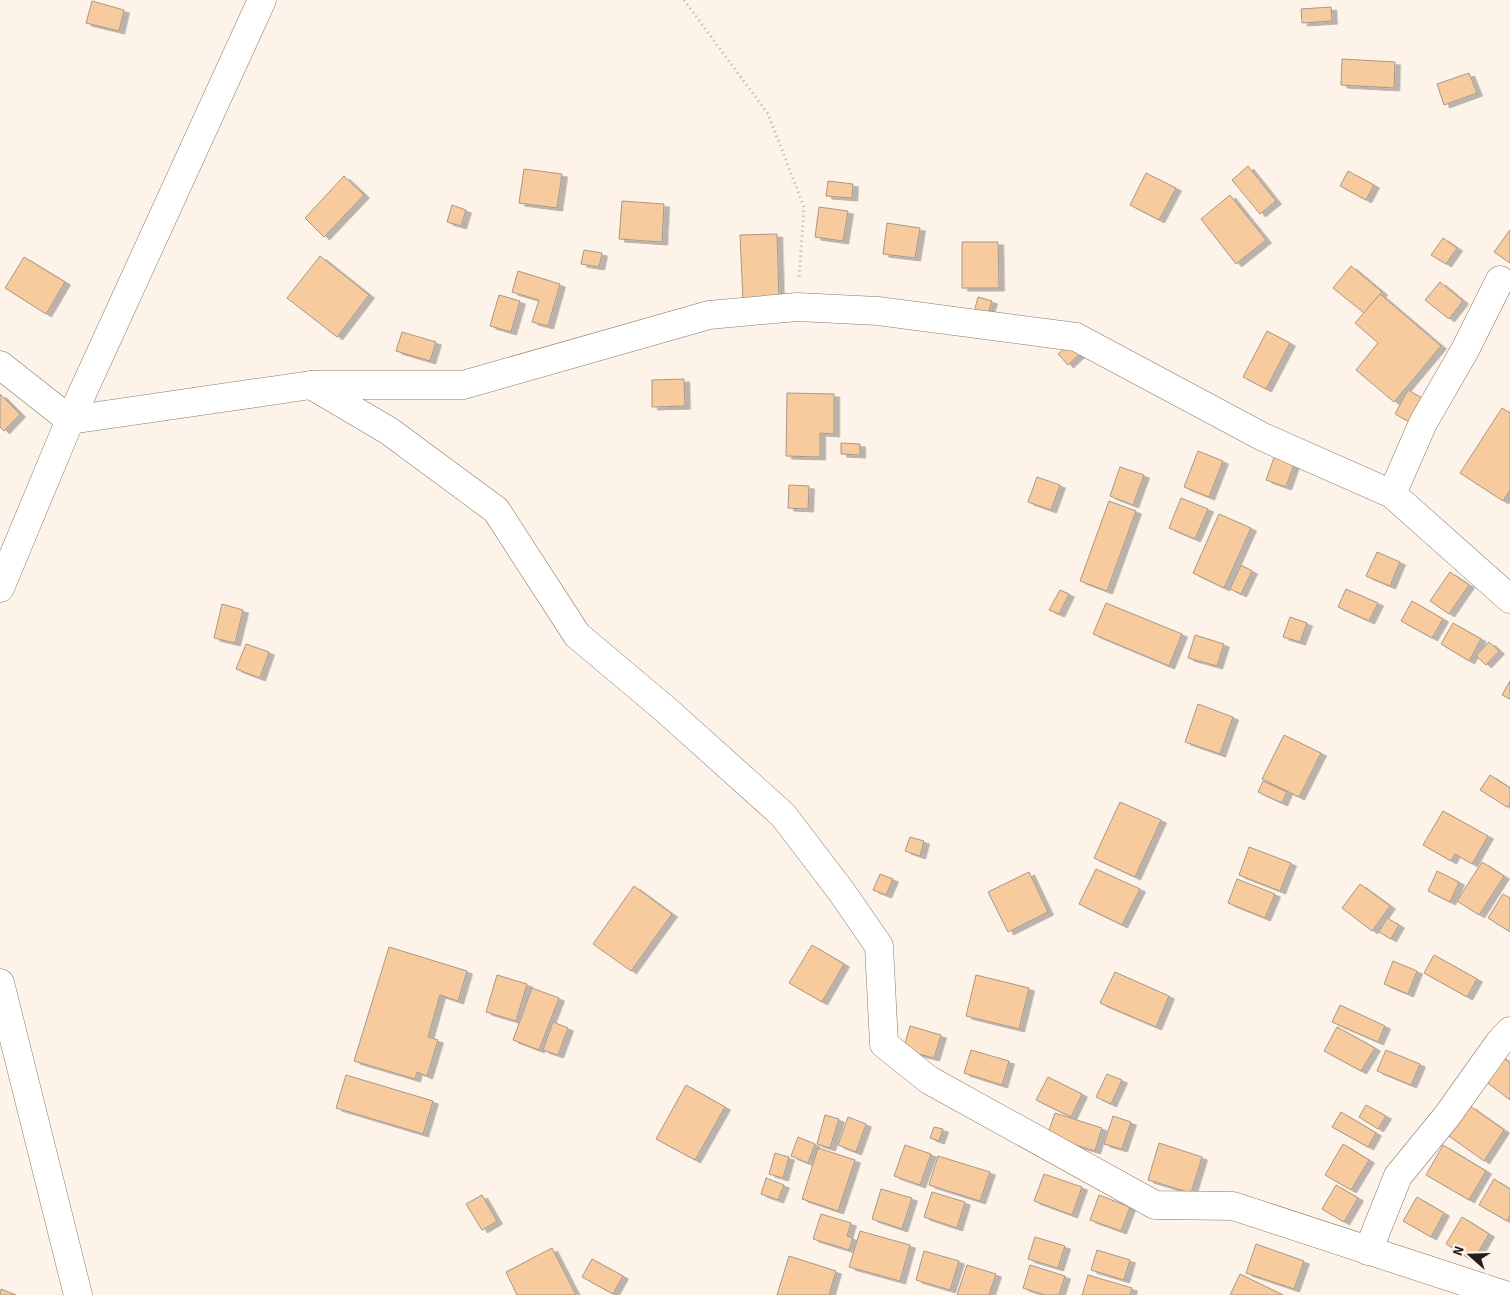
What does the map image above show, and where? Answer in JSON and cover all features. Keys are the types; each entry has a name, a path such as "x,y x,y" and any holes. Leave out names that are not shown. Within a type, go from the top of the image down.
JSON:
{"street":[{"path":"0,588 70,420 262,0"},
{"path":"1392,494 1423,424 1465,350 1500,280"},
{"path":"0,365 70,420 311,385 463,385 709,316 797,307 878,311 1076,337 1263,437 1392,494 1510,598"},
{"path":"311,385 389,432 496,510 577,635 665,709 783,815 841,891 879,946 884,1044 929,1080 1155,1205 1233,1206 1505,1295"},
{"path":"0,984 78,1295"},
{"path":"1368,1251 1398,1176 1447,1116 1510,1030"}],"path":[{"path":"684,0 768,114 804,207 797,307"}],"building":[{"path":"92,1 124,10 119,31 86,23"},
{"path":"1331,7 1332,21 1302,23 1301,9"},
{"path":"1342,59 1395,62 1394,88 1341,85"},
{"path":"1469,73 1477,93 1444,105 1437,84"},
{"path":"1248,166 1276,201 1260,214 1232,180"},
{"path":"524,169 562,174 557,208 519,203"},
{"path":"1348,171 1374,185 1366,200 1340,186"},
{"path":"1146,173 1176,188 1159,220 1130,205"},
{"path":"344,176 364,195 324,237 305,218"},
{"path":"828,181 853,184 852,198 826,196"},
{"path":"1230,195 1266,240 1236,264 1201,219"},
{"path":"622,201 664,204 662,242 619,239"},
{"path":"452,205 466,210 461,226 447,222"},
{"path":"819,207 848,211 843,241 815,237"},
{"path":"887,223 920,228 915,258 883,254"},
{"path":"1510,230 1510,263 1494,252"},
{"path":"777,234 779,299 743,300 740,235"},
{"path":"1443,238 1457,248 1446,264 1431,255"},
{"path":"962,242 998,242 999,288 962,288"},
{"path":"584,250 602,253 599,267 581,264"},
{"path":"320,256 369,295 337,337 287,298"},
{"path":"24,257 65,282 46,314 5,288"},
{"path":"1351,266 1382,292 1364,313 1333,288"},
{"path":"518,271 560,284 548,326 532,322 539,300 512,292"},
{"path":"1440,282 1463,301 1449,319 1425,300"},
{"path":"1380,294 1441,346 1394,402 1356,370 1378,343 1355,323"},
{"path":"499,295 520,301 511,332 490,326"},
{"path":"978,297 992,301 986,320 973,316"},
{"path":"1267,331 1290,343 1266,389 1243,377"},
{"path":"402,332 436,342 430,361 396,351"},
{"path":"1075,340 1084,350 1068,365 1058,354"},
{"path":"684,379 685,406 652,407 652,380"},
{"path":"1408,390 1427,401 1413,424 1395,414"},
{"path":"787,393 834,394 834,434 820,433 820,457 786,456"},
{"path":"0,394 20,414 4,431 0,427"},
{"path":"1502,408 1510,413 1510,490 1503,501 1460,473"},
{"path":"841,443 860,444 860,455 841,454"},
{"path":"1198,451 1223,461 1209,497 1184,487"},
{"path":"1276,452 1296,459 1286,487 1266,480"},
{"path":"1120,467 1144,475 1133,505 1110,496"},
{"path":"1037,477 1060,485 1051,510 1028,502"},
{"path":"789,485 809,486 808,509 788,508"},
{"path":"1181,498 1208,509 1195,539 1169,528"},
{"path":"1109,501 1136,511 1107,591 1080,581"},
{"path":"1219,514 1251,528 1224,588 1193,573"},
{"path":"1377,552 1400,562 1390,586 1366,576"},
{"path":"1241,565 1252,571 1241,594 1230,589"},
{"path":"1450,572 1469,585 1449,614 1430,601"},
{"path":"1346,589 1378,603 1369,621 1338,607"},
{"path":"1060,590 1069,594 1059,614 1049,610"},
{"path":"1412,601 1443,619 1432,638 1401,621"},
{"path":"1106,603 1182,634 1169,666 1093,634"},
{"path":"222,604 243,610 235,643 214,638"},
{"path":"1290,617 1307,623 1300,642 1283,637"},
{"path":"1453,623 1481,639 1469,661 1441,644"},
{"path":"1195,635 1224,644 1217,666 1188,658"},
{"path":"1489,642 1499,651 1486,665 1476,656"},
{"path":"246,644 269,652 260,678 236,669"},
{"path":"1510,681 1510,699 1502,695"},
{"path":"1198,704 1233,717 1220,754 1185,742"},
{"path":"1284,735 1321,753 1299,797 1262,779"},
{"path":"1490,775 1510,788 1510,803 1507,807 1480,790"},
{"path":"1263,781 1287,792 1282,803 1258,792"},
{"path":"1120,802 1161,820 1135,877 1094,858"},
{"path":"1443,811 1488,836 1472,864 1455,854 1451,861 1423,845"},
{"path":"910,837 924,841 920,856 905,851"},
{"path":"1249,847 1291,863 1280,891 1239,875"},
{"path":"1482,862 1504,876 1479,915 1457,901"},
{"path":"1096,869 1140,889 1122,925 1079,904"},
{"path":"1437,871 1459,882 1450,902 1428,891"},
{"path":"1029,872 1048,912 1008,932 988,892"},
{"path":"880,874 893,879 886,895 873,890"},
{"path":"1237,879 1275,894 1265,918 1228,903"},
{"path":"1360,884 1390,906 1372,931 1342,908"},
{"path":"634,886 672,914 631,971 593,944"},
{"path":"1503,894 1510,898 1510,932 1488,918"},
{"path":"1387,918 1399,925 1391,939 1379,932"},
{"path":"812,945 844,964 822,1002 789,983"},
{"path":"389,947 467,971 458,1001 440,995 428,1037 438,1040 427,1076 417,1072 415,1079 354,1061"},
{"path":"1434,955 1477,979 1467,997 1424,973"},
{"path":"1393,961 1417,971 1408,994 1384,984"},
{"path":"1115,972 1169,996 1156,1027 1100,1003"},
{"path":"497,975 527,984 516,1021 486,1012"},
{"path":"976,975 1029,988 1019,1029 966,1016"},
{"path":"532,988 559,998 539,1050 513,1040"},
{"path":"1340,1005 1385,1026 1378,1042 1332,1022"},
{"path":"553,1022 568,1028 558,1055 543,1050"},
{"path":"910,1026 941,1035 934,1058 903,1050"},
{"path":"1337,1027 1375,1048 1361,1071 1324,1051"},
{"path":"971,1050 1009,1061 1002,1085 964,1073"},
{"path":"1386,1050 1420,1064 1411,1085 1377,1071"},
{"path":"1498,1054 1510,1063 1510,1100 1480,1077"},
{"path":"1107,1074 1122,1080 1111,1104 1096,1097"},
{"path":"346,1075 433,1101 423,1134 336,1108"},
{"path":"1048,1077 1082,1094 1071,1117 1036,1100"},
{"path":"686,1085 725,1107 695,1160 656,1139"},
{"path":"1366,1105 1386,1116 1378,1129 1359,1117"},
{"path":"1470,1106 1504,1130 1484,1161 1449,1136"},
{"path":"1341,1112 1376,1133 1368,1147 1332,1127"},
{"path":"1055,1113 1102,1128 1095,1151 1047,1136"},
{"path":"825,1115 839,1119 830,1148 817,1144"},
{"path":"1113,1116 1131,1122 1122,1149 1104,1144"},
{"path":"848,1117 866,1124 856,1152 838,1145"},
{"path":"934,1127 943,1129 939,1141 930,1138"},
{"path":"798,1137 815,1144 808,1163 791,1156"},
{"path":"1159,1143 1202,1157 1191,1193 1148,1180"},
{"path":"1343,1144 1369,1160 1351,1190 1325,1175"},
{"path":"905,1145 931,1154 920,1185 894,1176"},
{"path":"1443,1145 1486,1171 1469,1200 1426,1175"},
{"path":"818,1148 855,1160 838,1211 802,1199"},
{"path":"775,1153 789,1157 783,1178 769,1174"},
{"path":"938,1156 990,1172 980,1201 929,1185"},
{"path":"1044,1174 1082,1187 1072,1215 1034,1201"},
{"path":"766,1178 784,1185 778,1200 761,1194"},
{"path":"1494,1179 1510,1189 1510,1215 1507,1221 1479,1205"},
{"path":"1336,1185 1358,1198 1344,1222 1322,1209"},
{"path":"881,1189 912,1198 902,1229 872,1219"},
{"path":"932,1192 965,1202 957,1228 924,1217"},
{"path":"482,1195 497,1221 482,1230 466,1204"},
{"path":"1099,1195 1130,1207 1121,1231 1090,1220"},
{"path":"1417,1197 1444,1213 1431,1237 1403,1221"},
{"path":"821,1214 851,1223 847,1236 853,1238 849,1250 813,1239"},
{"path":"1462,1217 1489,1234 1473,1261 1446,1244"},
{"path":"860,1231 910,1245 900,1281 849,1267"},
{"path":"1035,1237 1065,1246 1058,1268 1028,1259"},
{"path":"1256,1244 1304,1261 1294,1289 1246,1273"},
{"path":"552,1248 576,1295 517,1295 506,1272"},
{"path":"1097,1250 1130,1260 1124,1280 1091,1270"},
{"path":"924,1251 959,1261 950,1290 916,1280"},
{"path":"789,1256 836,1271 829,1295 777,1295"},
{"path":"592,1259 623,1276 613,1294 582,1277"},
{"path":"967,1265 996,1274 989,1295 957,1295"},
{"path":"1030,1265 1065,1276 1059,1295 1045,1295 1023,1288"},
{"path":"1240,1274 1283,1295 1230,1295"},
{"path":"1088,1275 1132,1288 1130,1295 1082,1295"},
{"path":"1,1289 16,1295 0,1295"}]}
